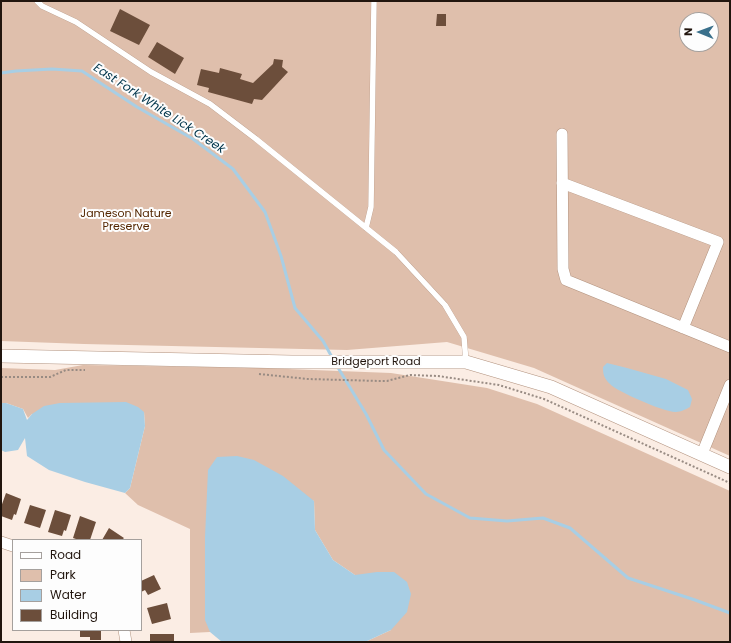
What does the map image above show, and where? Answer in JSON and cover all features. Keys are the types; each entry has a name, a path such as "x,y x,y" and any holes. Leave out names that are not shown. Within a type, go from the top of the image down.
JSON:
{"street":[{"path":"562,134 563,269 566,280 730,347"},
{"path":"562,183 718,242 683,328"},
{"name":"Bridgeport Road","path":"1,356 292,362 466,362 551,387 730,467"},
{"path":"702,454 730,386"},
{"path":"1,542 12,546"},
{"path":"124,631 126,642"}],"lane":[{"path":"37,1 42,6 76,22 151,72 210,104 256,139 396,252 445,305 464,337 466,362"},
{"path":"366,228 371,207 374,1"}],"path":[{"path":"1,377 50,377 66,370 89,370"},
{"path":"256,374 308,379 380,381 387,381 410,375 438,376 499,385 544,399 730,482"}],"green space":[{"name":"Jameson Nature Preserve","path":"1,1 730,1 730,456 534,368 447,342 347,350 1,341"},
{"path":"83,365 262,368 391,373 487,388 537,404 730,491 730,642 365,642 391,630 355,575 333,560 315,530 314,501 208,470 210,632 190,633 190,529 138,505 125,493 130,488 145,426 144,412 32,414 28,418 23,409 6,403 1,403 1,368 55,370"}],"water":[{"path":"607,363 666,379 688,390 692,399 690,407 680,412 662,409 621,391 610,384 605,378 603,367"},
{"path":"126,402 138,407 144,412 145,426 130,488 125,493 49,470 27,456 25,438 18,450 5,452 1,450 1,403 6,403 23,409 27,420 32,414 44,406 60,403"},
{"path":"237,456 254,460 283,476 314,501 315,530 333,560 355,575 377,572 394,572 407,582 411,594 407,612 391,630 365,642 222,642 210,632 205,620 205,537 208,470 217,457"}],"building":[{"path":"120,9 150,25 139,45 110,31"},
{"path":"437,14 446,14 446,26 436,26"},
{"path":"157,42 184,58 175,74 148,57"},
{"path":"274,59 283,60 282,67 288,72 262,100 254,99 252,104 208,92 209,88 197,85 201,69 219,73 220,68 242,74 240,79 253,83 273,64"},
{"path":"6,493 21,499 16,515 14,514 12,520 1,516 1,507"},
{"path":"30,505 46,510 40,528 24,523"},
{"path":"55,510 71,515 66,531 64,530 62,536 48,532"},
{"path":"80,516 96,522 90,539 73,538"},
{"path":"109,528 124,538 123,539 103,539"},
{"path":"154,575 161,589 148,595 145,590 142,592 142,581"},
{"path":"167,603 171,619 152,624 147,608"},
{"path":"80,631 101,631 101,640 90,640 90,637 80,637"},
{"path":"150,634 174,634 174,642 150,642"}],"waterway":[{"name":"East Fork White Lick Creek","path":"1,73 52,69 82,71 137,107 193,139 233,169 265,212 281,256 295,308 323,341 333,359"},
{"name":"East Fork White Lick Creek","path":"337,366 366,414 384,450 426,494 470,518 507,521 543,518 570,528 628,578 730,613"}]}
